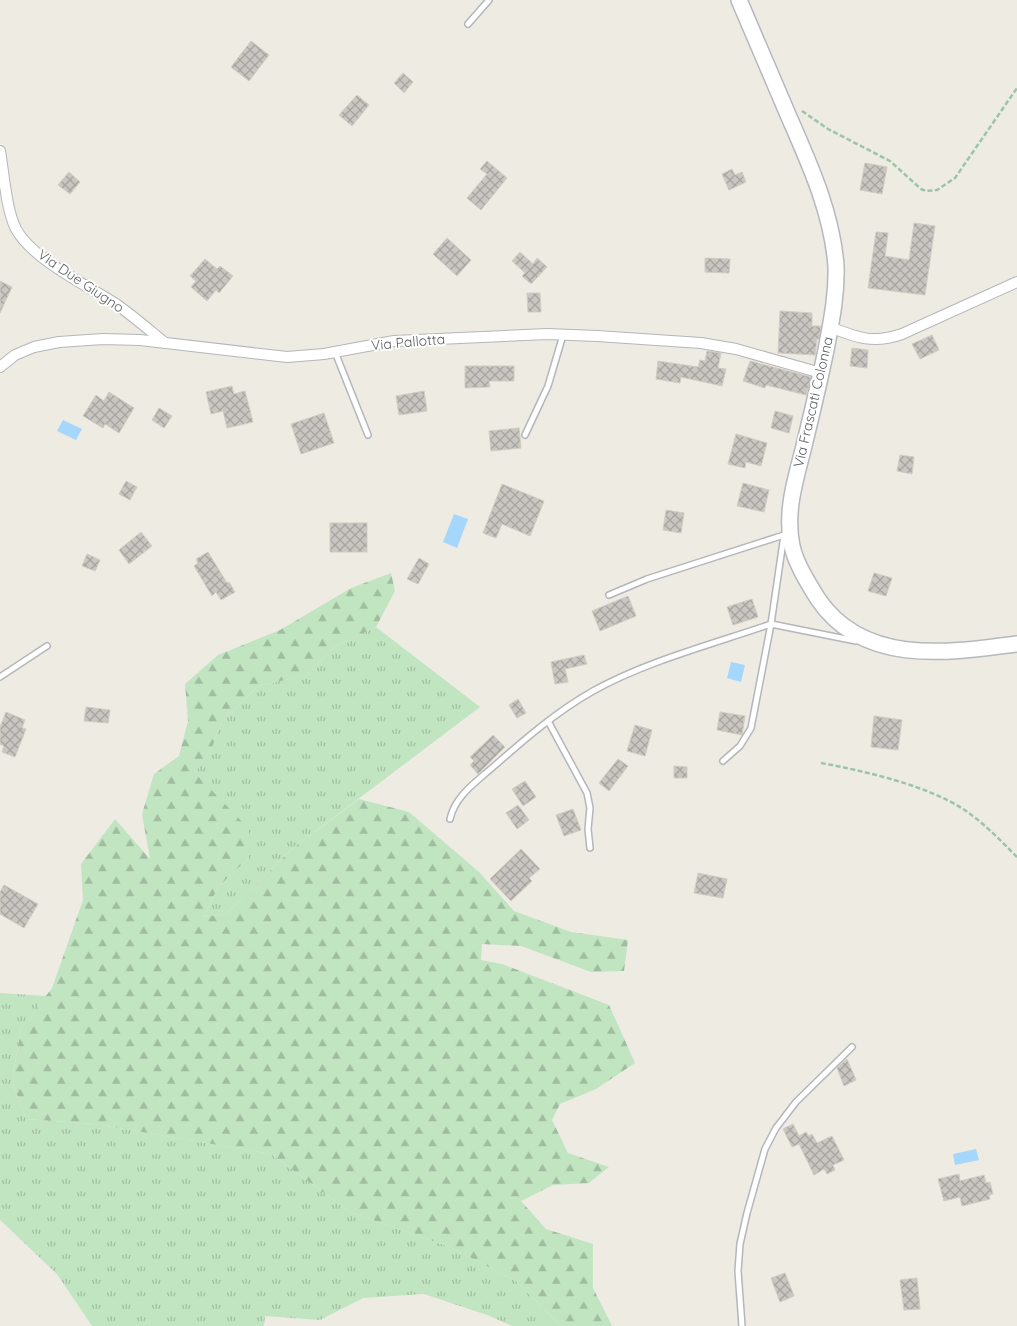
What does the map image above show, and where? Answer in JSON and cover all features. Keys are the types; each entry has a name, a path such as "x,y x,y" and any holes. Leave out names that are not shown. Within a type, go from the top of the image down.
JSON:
{"street":[{"name":"Via Frascati Colonna","path":"738,0 807,158 827,215 834,247 835,293 830,327 791,498 789,517 792,546 799,564 820,601 836,620 851,633 866,640 901,649 952,651 1017,644"},
{"name":"Via Due Giugno","path":"0,151 11,214 22,239 54,265 125,310 165,343"},
{"path":"830,327 866,339 885,339 902,334 1017,282"},
{"name":"Via Pallotta","path":"0,367 10,358 24,350 49,343 112,338 279,357 308,356 373,344 410,340 563,334 701,343 736,350 821,373"}],"lane":[{"path":"468,24 489,0"},
{"path":"525,435 548,386 563,334"},
{"path":"335,352 368,435"},
{"path":"723,761 740,746 750,728 771,624 791,498"},
{"path":"609,595 646,578 784,535"},
{"path":"450,819 452,810 460,797 548,720 583,697 647,666 771,624 901,649"},
{"path":"0,677 47,646"},
{"path":"548,720 587,793 590,808 588,829 590,848"},
{"path":"742,1326 738,1277 740,1244 744,1222 766,1149 776,1128 796,1102 852,1047"}],"path":[{"path":"796,106 828,130 890,161 921,189 932,191 948,184 955,178 1017,88"},
{"path":"821,763 866,773 916,788 947,800 963,809 985,826 1017,857"}],"green space":[{"path":"391,573 395,591 376,627 334,647 308,675 258,686 221,722 213,745 195,773 249,829 249,858 218,887 203,917 226,914 292,849 359,799 409,812 479,872 514,911 571,932 628,940 624,971 591,972 521,946 482,944 481,960 502,964 609,1005 635,1063 596,1089 560,1104 552,1120 568,1153 609,1167 589,1183 553,1185 521,1201 546,1229 593,1244 593,1288 612,1326 561,1326 516,1281 450,1247 350,1212 271,1154 95,1124 26,1119 12,1081 21,1028 52,988 83,900 81,864 115,819 150,859 142,814 154,774 179,756 188,721 185,684 218,655 280,630 351,588"},
{"path":"376,627 480,707 292,849 226,914 203,917 218,887 249,858 195,773 213,745 221,722 258,686 308,675 334,647"},
{"path":"0,993 46,996 21,1028 12,1081 26,1119 95,1124 271,1154 350,1212 450,1247 516,1281 561,1326 512,1326 487,1315 424,1294 363,1298 320,1320 265,1316 264,1326 92,1326 57,1274 0,1220"}],"water":[{"path":"63,420 82,429 76,440 57,431"},
{"path":"454,514 468,519 457,548 443,542"},
{"path":"731,662 745,665 741,682 727,678"},
{"path":"976,1149 979,1160 955,1165 953,1154"}],"building":[{"path":"251,41 269,55 249,81 231,67"},
{"path":"403,73 413,82 404,93 394,83"},
{"path":"357,95 369,105 352,126 339,115"},
{"path":"487,161 507,178 481,210 467,198 487,174 480,169"},
{"path":"865,163 887,167 882,194 860,190"},
{"path":"732,169 735,175 742,172 746,182 729,190 722,174"},
{"path":"69,172 80,182 70,194 58,185"},
{"path":"914,223 935,226 925,295 868,288 876,232 888,233 885,256 909,260"},
{"path":"447,238 471,260 457,276 433,254"},
{"path":"520,252 533,264 537,258 547,267 531,284 522,276 525,273 512,261"},
{"path":"705,258 730,259 729,273 705,272"},
{"path":"205,259 217,269 220,266 233,276 219,293 216,290 207,301 191,287 196,281 190,276"},
{"path":"0,281 12,287 0,313"},
{"path":"527,293 540,293 541,312 528,312"},
{"path":"780,311 812,313 812,326 821,326 815,355 778,353"},
{"path":"932,335 939,350 920,359 912,344"},
{"path":"852,348 868,350 867,368 850,366"},
{"path":"707,351 721,353 718,368 726,369 722,386 681,377 680,383 656,379 658,361 698,367 700,360 705,361"},
{"path":"750,361 811,377 806,395 766,385 765,388 743,381"},
{"path":"465,366 514,366 514,381 489,381 490,387 465,388"},
{"path":"232,386 234,394 245,391 253,422 227,428 223,411 211,414 206,392"},
{"path":"424,391 427,411 399,415 396,396"},
{"path":"109,392 134,408 119,433 105,424 103,428 83,416 96,395 104,401"},
{"path":"159,408 172,416 164,428 152,420"},
{"path":"775,411 793,416 789,433 771,428"},
{"path":"324,413 334,443 301,454 291,424"},
{"path":"519,428 521,448 491,451 489,431"},
{"path":"736,434 767,443 761,466 746,462 745,468 728,464"},
{"path":"900,455 914,457 912,474 897,471"},
{"path":"126,481 137,487 130,500 119,494"},
{"path":"743,483 769,490 764,512 737,506"},
{"path":"502,484 544,501 530,536 502,524 496,538 483,533"},
{"path":"666,510 684,513 681,533 663,530"},
{"path":"330,523 367,523 367,552 330,552"},
{"path":"141,532 152,546 129,564 119,550"},
{"path":"208,552 227,583 229,582 235,592 221,600 216,592 212,596 194,566 198,563 196,559"},
{"path":"87,554 100,560 95,571 82,566"},
{"path":"419,558 429,564 418,584 407,579"},
{"path":"874,573 892,578 886,596 868,591"},
{"path":"628,596 636,616 600,631 592,611"},
{"path":"752,599 758,617 733,625 727,607"},
{"path":"584,655 587,664 565,669 568,682 555,684 551,662"},
{"path":"518,699 526,713 517,718 509,705"},
{"path":"86,707 110,710 108,723 84,721"},
{"path":"6,712 25,720 22,728 26,729 15,757 2,752 4,746 0,744 0,727"},
{"path":"720,712 745,716 742,735 717,730"},
{"path":"874,716 902,720 898,750 871,747"},
{"path":"635,725 652,730 645,756 627,751"},
{"path":"493,735 505,747 478,774 470,765 474,761 470,757"},
{"path":"618,759 628,766 609,791 599,783"},
{"path":"674,766 687,767 687,778 674,778"},
{"path":"525,781 536,797 523,806 512,789"},
{"path":"518,805 529,820 517,829 506,813"},
{"path":"573,809 581,830 564,836 556,815"},
{"path":"521,849 540,869 529,878 532,881 511,901 490,879"},
{"path":"698,873 727,879 723,898 694,893"},
{"path":"4,885 38,904 24,928 0,914 0,892"},
{"path":"847,1059 856,1080 844,1086 837,1068"},
{"path":"793,1124 799,1136 806,1132 809,1136 812,1134 817,1143 832,1136 844,1160 833,1165 835,1170 827,1174 824,1169 814,1175 799,1144 792,1147 783,1129"},
{"path":"959,1174 960,1181 984,1175 986,1183 990,1182 993,1194 989,1195 990,1199 962,1206 960,1197 944,1201 938,1179"},
{"path":"785,1273 794,1296 780,1302 771,1278"},
{"path":"917,1278 920,1309 904,1310 900,1280"}]}
